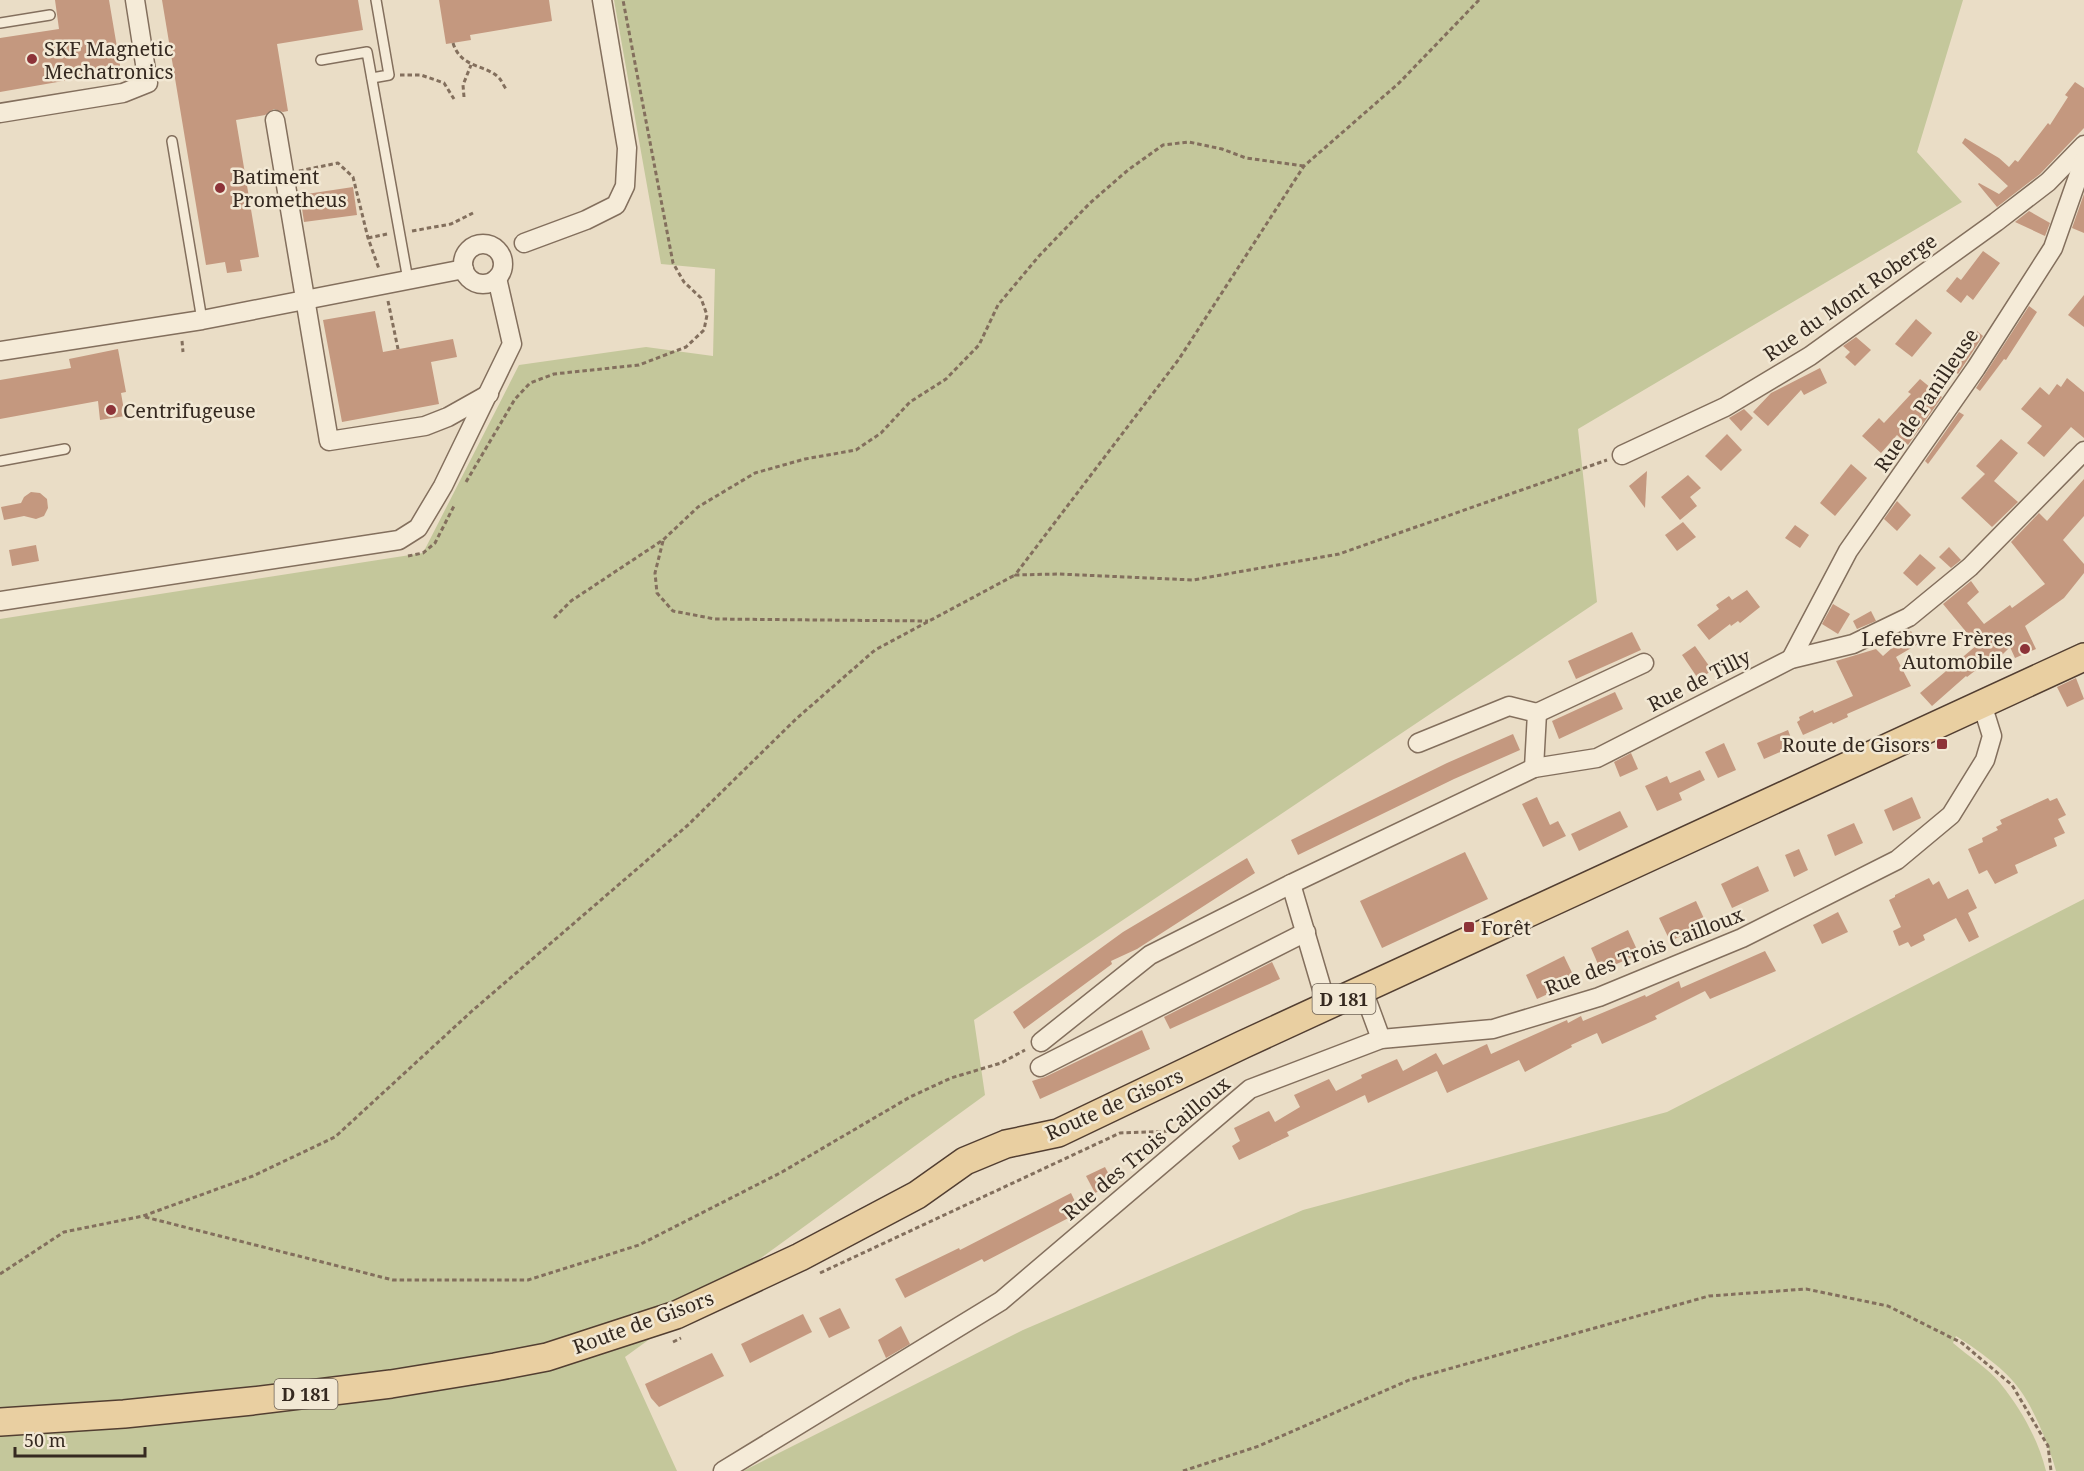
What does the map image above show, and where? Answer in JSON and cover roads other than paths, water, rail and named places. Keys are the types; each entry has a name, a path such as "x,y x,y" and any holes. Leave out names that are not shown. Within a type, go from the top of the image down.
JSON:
{"main road":[{"name":"Route de Gisors","path":"0,1422 124,1414 391,1384 526,1361 607,1339 676,1315 800,1257 917,1195 964,1161 1006,1144 1058,1133 2084,657"}],"street":[{"path":"0,114 123,93 148,83 135,0"},
{"path":"497,253 502,269 496,278 488,283 470,279 464,269 464,258 469,250 478,245 497,253 586,220 616,205 625,186 627,148 602,0"},
{"path":"275,120 329,441 425,426 448,417 489,394"},
{"name":"Rue du Mont Roberge","path":"1622,455 1725,407 1810,356 2048,182 2084,145"},
{"name":"Rue de Panilleuse","path":"1791,659 1848,551 1976,368 2053,248 2084,160"},
{"path":"0,351 201,320 464,269"},
{"path":"0,601 399,540 418,528 443,486 512,344 496,278"},
{"name":"Rue de Tilly","path":"1041,1042 1150,955 1292,884 1534,768 1597,758 1791,659 1853,644 1909,617 1970,567 2084,451"},
{"path":"1418,743 1509,706 1537,712 1644,663"},
{"name":"Rue des Trois Cailloux","path":"723,1471 1001,1301 1250,1089 1381,1039 1493,1029 1599,997 1742,938 1897,860 1951,815 1985,760 1992,736 1982,704"},
{"path":"1534,768 1537,712"},
{"path":"1292,884 1328,1006"},
{"path":"1040,1067 1306,932"},
{"path":"1363,990 1381,1039"}],"lane":[{"path":"372,78 389,75 376,0"},
{"path":"0,23 50,15"},
{"path":"321,60 367,52 408,280"},
{"path":"172,141 201,320"},
{"path":"0,461 65,449"}],"place":[{"name":"SKF Magnetic Mechatronics","path":"32,59"},
{"name":"Batiment Prometheus","path":"220,188"},
{"name":"Centrifugeuse","path":"111,410"},
{"name":"Lefebvre Frères Automobile","path":"2025,649"},
{"name":"Route de Gisors","path":"1942,744"},
{"name":"Forêt","path":"1469,927"}]}
